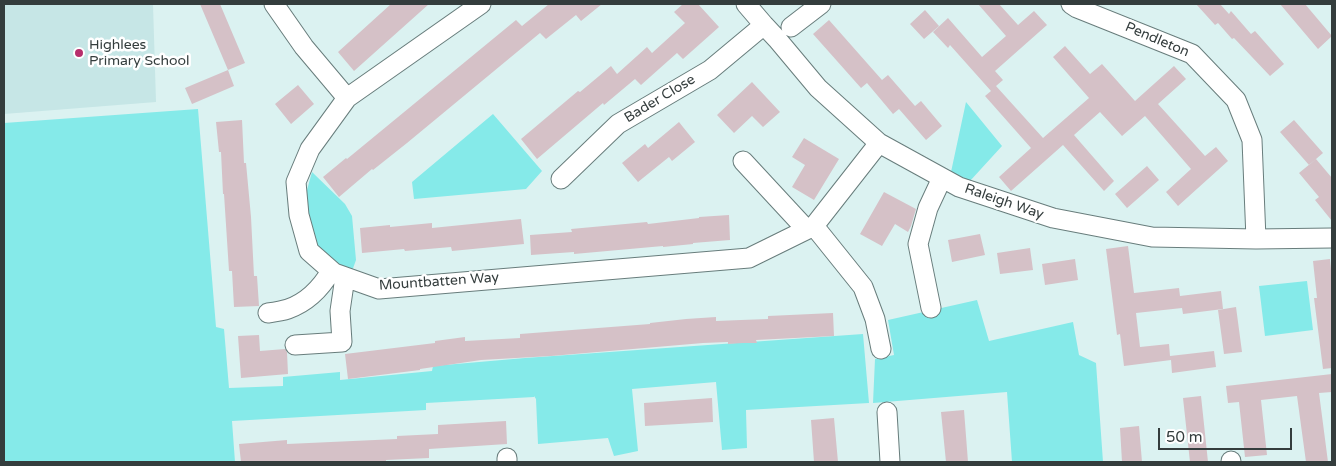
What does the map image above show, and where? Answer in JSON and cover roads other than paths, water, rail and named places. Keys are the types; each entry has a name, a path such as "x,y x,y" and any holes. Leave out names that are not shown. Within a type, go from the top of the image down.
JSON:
{"street":[{"path":"274,4 304,47 346,98"},
{"name":"Mountbatten Way","path":"481,4 346,98 310,149 296,182 299,215 310,251 338,274 379,288 749,258 810,227 879,143"},
{"name":"Raleigh Way","path":"746,4 818,88 879,143 959,187 1053,218 1152,237 1332,238"},
{"path":"791,27 821,4"},
{"name":"Pendleton","path":"1071,4 1192,54 1236,100 1252,140 1256,239"},
{"name":"Bader Close","path":"561,179 618,124 710,70 764,25"},
{"path":"743,160 810,227 863,287 874,319 881,349"},
{"path":"931,308 918,244 928,208 942,178"},
{"path":"268,313 288,309 306,300 338,274"},
{"path":"295,345 342,342 338,274"},
{"path":"887,412 890,462"}],"place":[{"name":"Highlees Primary School","path":"79,53"}]}
